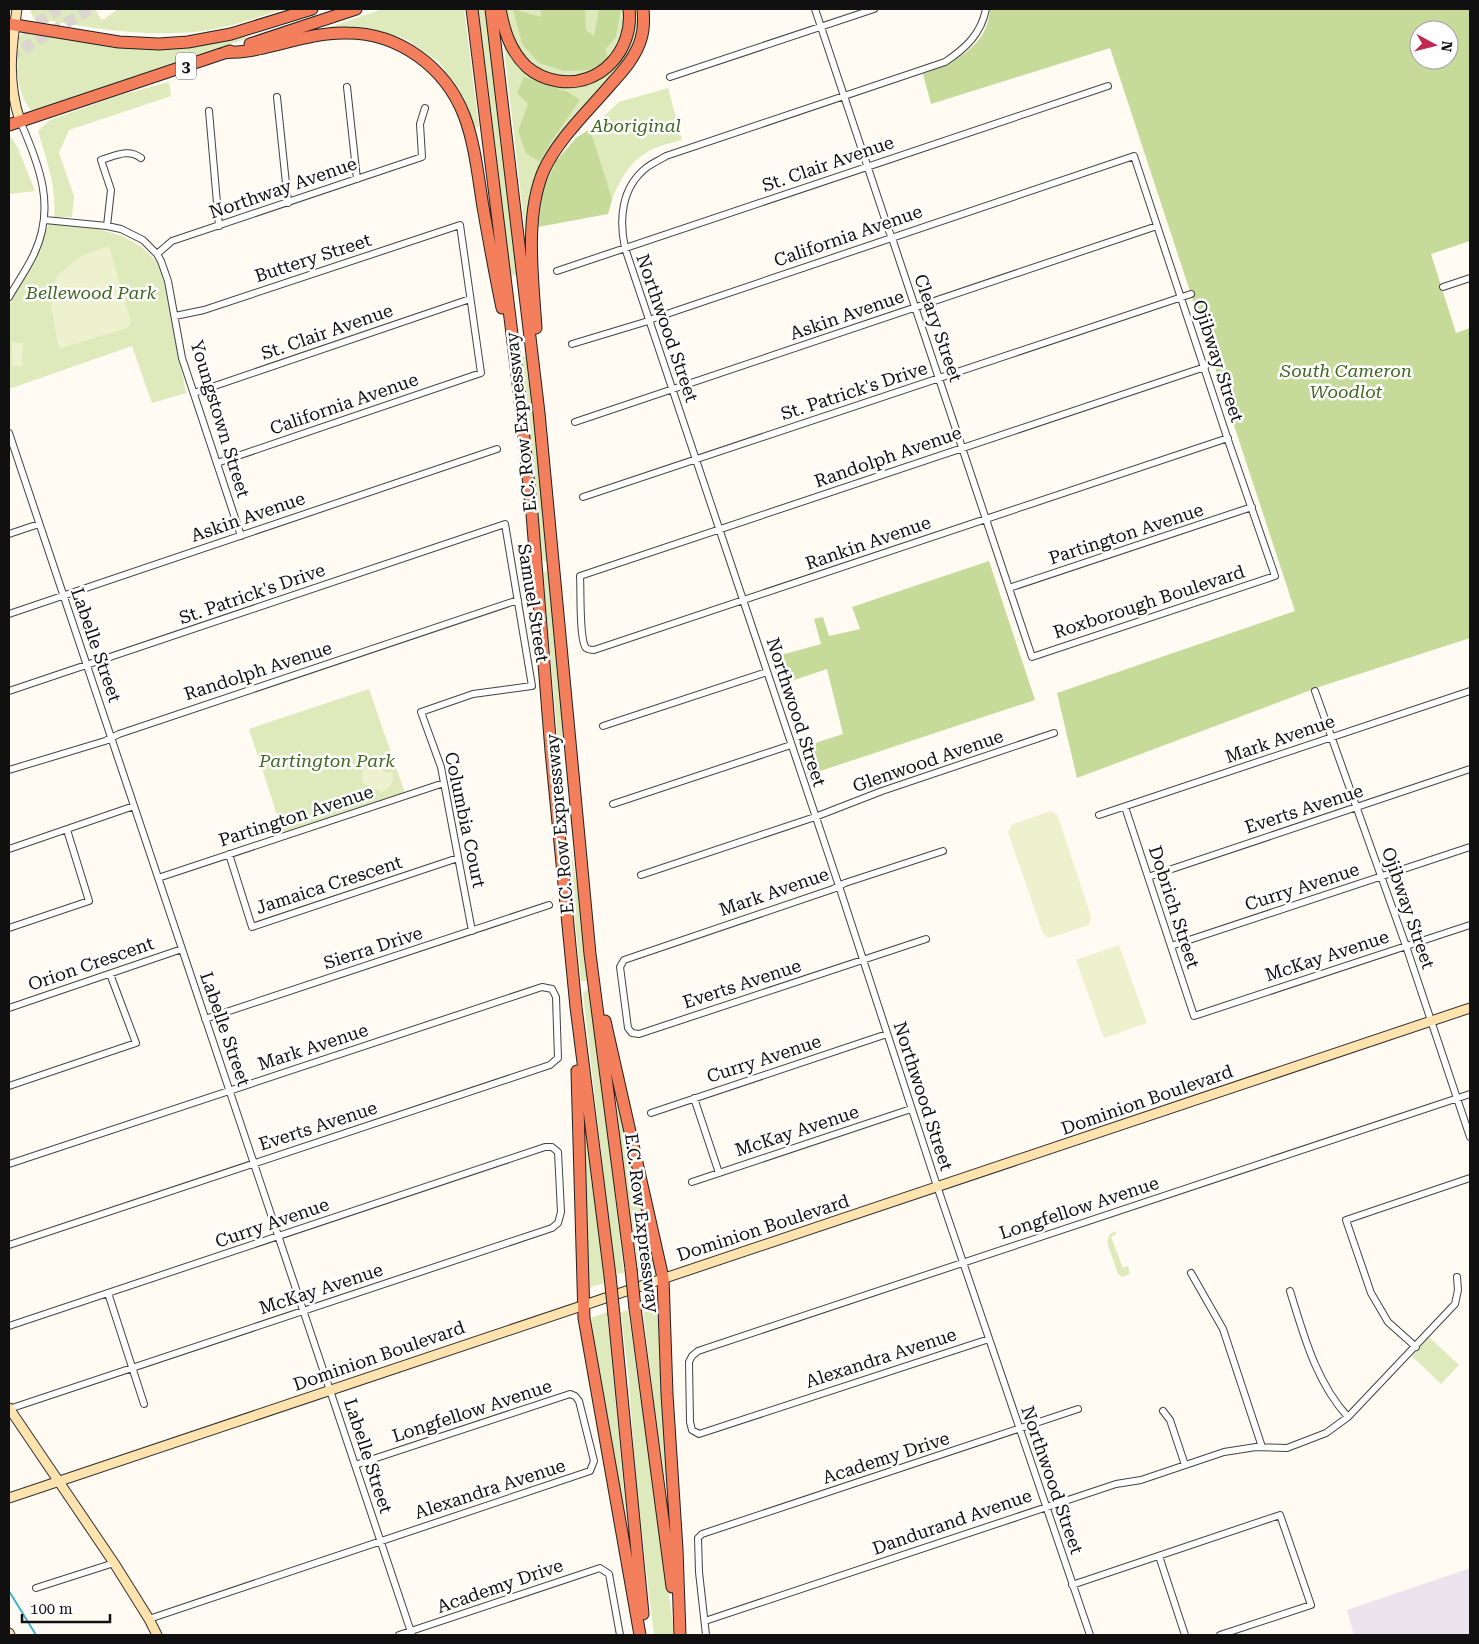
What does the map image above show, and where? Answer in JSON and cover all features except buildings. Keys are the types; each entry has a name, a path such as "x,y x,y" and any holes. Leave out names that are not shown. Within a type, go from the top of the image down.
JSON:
{"highway":[{"name":"3","path":"12,24 119,42 144,44 174,43 231,34 312,9"},
{"name":"3","path":"9,125 354,9"},
{"name":"E.C. Row Expressway","path":"472,9 532,514 551,751 576,1007 610,1276 645,1635"},
{"name":"E.C. Row Expressway","path":"490,9 539,413 590,954 635,1308 680,1635"},
{"path":"500,9 508,41 514,52 527,67 543,77 571,82 598,74 619,55 629,32 629,9"},
{"path":"539,413 532,238 533,214 538,189 554,151 633,58 641,38 644,20 643,9"},
{"path":"224,53 255,50 324,34 360,34 383,38 405,47 426,62 444,81 458,101 472,141 509,352 519,392"},
{"path":"590,954 663,1278 667,1394 677,1549 680,1635"},
{"path":"576,1007 583,1304 640,1635"}],"street":[{"path":"9,297 35,253 45,220 46,203 40,173 14,102 10,69 12,24 17,9"},
{"name":"Cleary Street","path":"815,9 1032,657"},
{"path":"670,77 874,9"},
{"name":"Northwood Street","path":"986,9 977,34 964,49 945,62 666,156 646,168 632,185 624,204 621,220 625,248 839,886 937,1186 1090,1635"},
{"name":"St. Clair Avenue","path":"557,271 1108,86"},
{"path":"347,87 357,179"},
{"path":"277,98 288,203"},
{"name":"Northway Avenue","path":"157,254 172,241 422,158 420,124 425,108"},
{"path":"209,111 220,226"},
{"path":"107,226 111,190 101,160 128,152 136,154 141,158"},
{"name":"Ojibway Street","path":"1134,156 1275,576"},
{"name":"California Avenue","path":"572,344 649,320 1134,156"},
{"name":"Youngstown Street","path":"45,220 121,229 143,240 157,254 168,281 182,358 241,536"},
{"name":"Buttery Street","path":"175,316 204,310 460,224 470,299"},
{"name":"Askin Avenue","path":"575,422 1157,226"},
{"path":"1443,287 1470,278"},
{"name":"St. Patrick's Drive","path":"583,497 1191,294"},
{"name":"St. Clair Avenue","path":"194,393 470,299"},
{"name":"California Avenue","path":"217,463 481,373 470,299"},
{"name":"Randolph Avenue","path":"580,576 1205,367"},
{"name":"Labelle Street","path":"9,433 411,1633"},
{"name":"Rankin Avenue","path":"580,576 582,636 585,647 589,650 594,650 1228,438"},
{"name":"Askin Avenue","path":"9,614 497,449"},
{"name":"Partington Avenue","path":"1009,588 1252,507"},
{"path":"9,534 39,524"},
{"name":"St. Patrick's Drive","path":"9,691 505,524"},
{"name":"Samuel Street","path":"505,524 532,686"},
{"name":"Roxborough Boulevard","path":"1032,657 1275,576"},
{"name":"Randolph Avenue","path":"9,770 105,741 128,730 518,600"},
{"path":"603,726 767,672"},
{"name":"Columbia Court","path":"472,932 439,762 421,712 473,694 532,686"},
{"name":"Ojibway Street","path":"1314,691 1382,876 1470,1137"},
{"name":"Mark Avenue","path":"1099,815 1470,691"},
{"name":"Glenwood Avenue","path":"641,875 815,817 882,791 1054,734"},
{"path":"613,804 791,745"},
{"name":"Everts Avenue","path":"1148,877 1470,769"},
{"name":"Partington Avenue","path":"158,878 444,784"},
{"path":"9,849 134,806"},
{"name":"Dobrich Street","path":"1124,807 1194,1016"},
{"path":"9,928 89,901 66,830"},
{"name":"Curry Avenue","path":"1171,946 1470,847"},
{"name":"Mark Avenue","path":"620,967 624,960 637,955 943,851"},
{"name":"Jamaica Crescent","path":"229,854 252,927 458,858"},
{"name":"Sierra Drive","path":"206,1019 549,905"},
{"name":"McKay Avenue","path":"1194,1016 1470,925"},
{"name":"Everts Avenue","path":"620,967 628,1028 632,1033 639,1034 926,939"},
{"name":"Orion Crescent","path":"9,1008 182,949"},
{"path":"9,1086 136,1043 110,974"},
{"name":"Mark Avenue","path":"9,1164 542,987"},
{"name":"Everts Avenue","path":"9,1245 550,1065 558,1058 556,996 552,989 542,987"},
{"name":"Dominion Boulevard","path":"9,1498 1470,1008"},
{"name":"Curry Avenue","path":"651,1113 887,1034"},
{"name":"Longfellow Avenue","path":"698,1351 1470,1094"},
{"path":"694,1098 719,1172"},
{"name":"McKay Avenue","path":"692,1182 912,1109"},
{"name":"McKay Avenue","path":"9,1408 552,1228 558,1223 561,1212 558,1152 552,1147 544,1148"},
{"name":"Curry Avenue","path":"9,1326 544,1148"},
{"path":"1416,1346 1388,1322 1371,1293 1346,1220 1470,1178"},
{"path":"1191,1274 1223,1329 1262,1447"},
{"name":"Dandurand Avenue","path":"705,1621 1045,1506 1116,1484 1141,1480 1224,1452 1262,1447 1287,1448 1326,1433 1348,1417 1455,1304 1458,1290 1457,1277"},
{"path":"1290,1292 1310,1354 1323,1381 1348,1417"},
{"path":"108,1294 144,1404"},
{"name":"Alexandra Avenue","path":"698,1351 689,1362 690,1422 692,1430 699,1434 989,1339"},
{"name":"Longfellow Avenue","path":"355,1465 570,1394"},
{"name":"Alexandra Avenue","path":"149,1619 590,1471 594,1461 579,1401 570,1394"},
{"path":"9,1408 114,1563 157,1635"},
{"name":"Academy Drive","path":"705,1621 699,1572 698,1538 702,1534 1078,1409"},
{"path":"1163,1411 1170,1420 1186,1465"},
{"path":"1072,1586 1280,1515 1311,1604 1220,1635"},
{"path":"1159,1556 1185,1635"},
{"path":"36,1588 114,1563"},
{"name":"Academy Drive","path":"399,1635 411,1633 600,1568 609,1574 620,1635"},
{"path":"705,1621 706,1635"}],"shaded area":[{"path":"1470,1568 1470,1635 1354,1635 1347,1610"}],"green space":[{"path":"30,9 95,9 101,19 104,19 118,9 283,9 217,29 194,32 154,33 93,28 33,18"},
{"path":"383,9 464,9 479,127 473,128 460,92 440,63 406,39 369,28 315,32"},
{"path":"478,9 486,9 520,274 511,276"},
{"path":"505,9 626,9 620,47 598,68 578,75 558,75 539,68 526,57 516,43"},
{"path":"513,9 541,17 541,9 585,9 586,30 594,36 599,9 621,9 616,37 605,50 608,58 592,70 564,71 539,63 522,44"},
{"path":"634,9 641,9 636,42 627,60 554,145 526,239 503,39 552,83 613,67"},
{"name":"South Cameron Woodlot","path":"990,9 1470,9 1470,241 1431,254 1456,333 1470,328 1470,638 1319,687 1077,778 1057,693 1295,611 1110,48 931,104 923,74 957,58 976,43 983,34 988,22"},
{"path":"24,33 137,49 191,46 245,36 246,39 36,110 31,110 22,94 18,76 19,40 20,35"},
{"path":"524,77 568,92 580,100 551,142 540,162 526,153 518,131 528,104 517,93"},
{"path":"169,82 171,96 69,130 59,153 74,196 72,217 54,217 55,206 52,184 38,131 50,120 117,96"},
{"name":"Aboriginal","path":"668,88 682,140 655,148 642,155 628,169 614,195 608,214 592,135 576,138 590,129 619,102"},
{"path":"590,129 612,199 608,214 538,227 543,190 556,161 576,138"},
{"path":"9,137 11,137 18,148 35,191 9,194"},
{"name":"Bellewood Park","path":"49,223 98,229 122,236 142,247 159,264 166,285 186,393 152,403 132,346 9,389 9,305 35,261"},
{"path":"109,246 131,322 127,328 59,349 51,307 56,277 81,256"},
{"path":"12,342 23,343 22,366 11,366"},
{"path":"522,356 529,358 551,560 546,562 542,559 520,360"},
{"path":"989,561 1035,700 808,775 800,748 843,734 827,669 779,685 770,658 821,644 814,619 823,617 829,636 860,629 852,607"},
{"path":"549,569 556,627 563,744 558,743 543,573"},
{"name":"Partington Park","path":"369,689 405,793 283,833 249,729"},
{"path":"370,765 378,766 387,773 392,772 392,784 382,792 363,782 363,771"},
{"path":"1051,811 1058,816 1091,917 1089,925 1049,938 1043,934 1008,832 1013,824"},
{"path":"570,844 586,938 591,981 581,981"},
{"path":"1119,945 1147,1023 1104,1038 1076,960"},
{"path":"587,989 591,992 624,1273 615,1274 583,993"},
{"path":"616,1095 654,1265 654,1269 639,1273 621,1145"},
{"path":"585,1111 605,1283 588,1288 582,1112"},
{"path":"1116,1231 1116,1234 1111,1237 1123,1268 1128,1266 1130,1274 1122,1277 1118,1274 1107,1242 1110,1234"},
{"path":"658,1296 669,1507 654,1404 642,1300"},
{"path":"628,1310 674,1635 654,1635 637,1492 628,1372 621,1312"},
{"path":"607,1312 628,1534 626,1536 591,1318"},
{"path":"1429,1337 1459,1365 1441,1384 1412,1356"}],"waterway":[{"path":"9,1591 36,1635"}],"tunnel":[{"path":"9,40 59,9"},
{"path":"9,57 90,9"}]}
